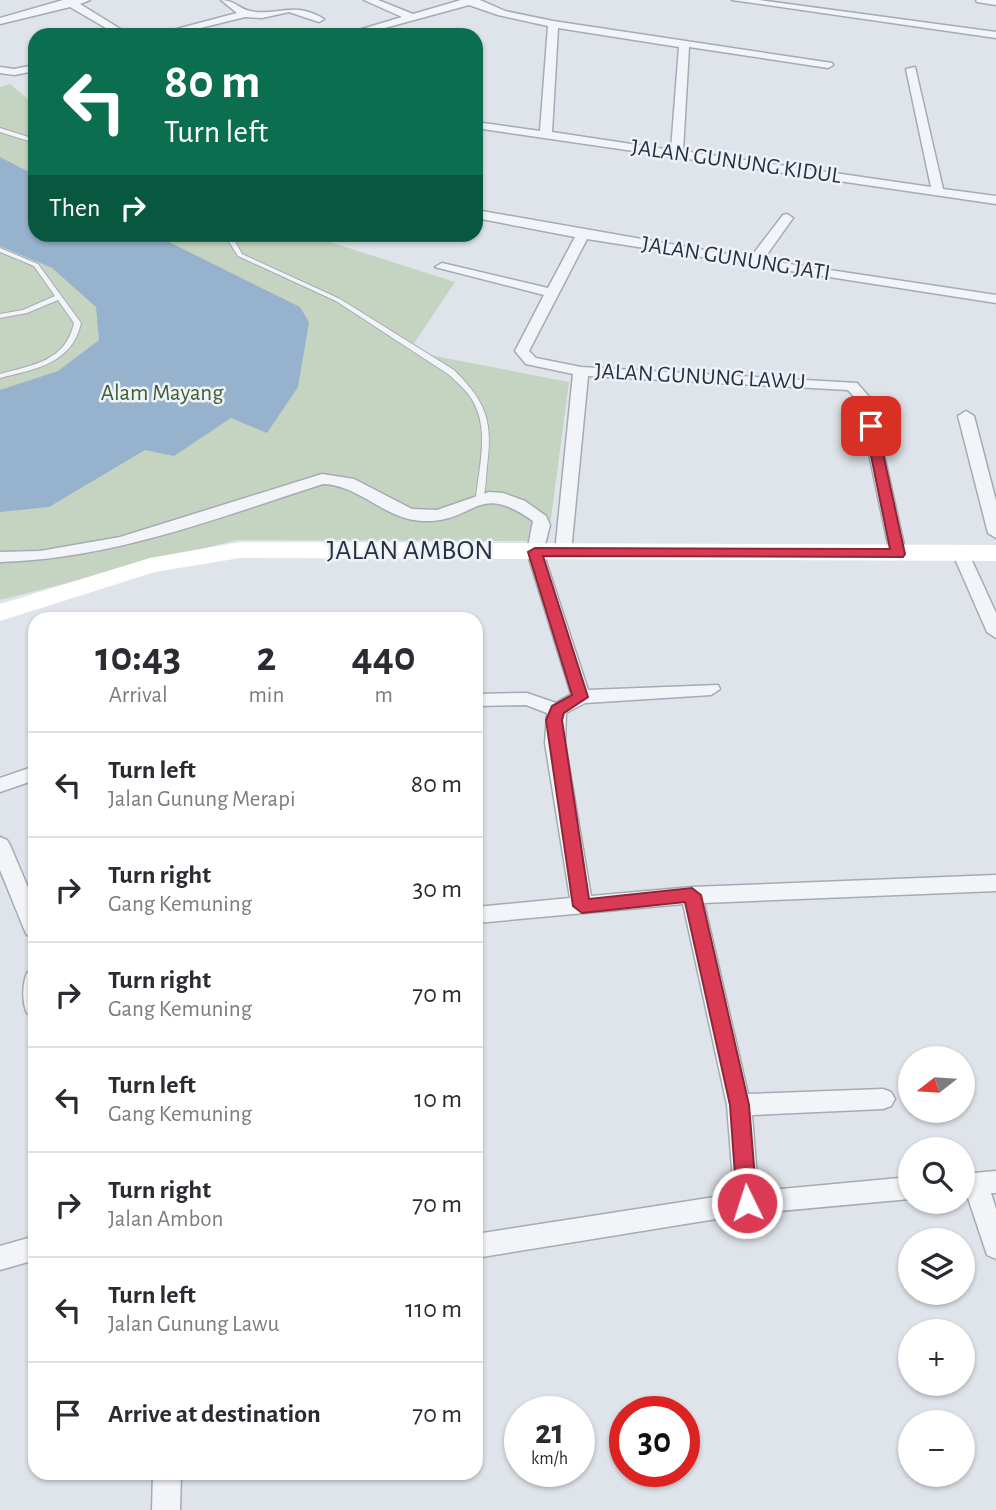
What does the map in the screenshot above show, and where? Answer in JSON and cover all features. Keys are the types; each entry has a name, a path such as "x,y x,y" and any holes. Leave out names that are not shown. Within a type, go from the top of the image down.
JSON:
{"street":[{"path":"0,21 68,2 85,0"},
{"path":"226,0 246,14"},
{"path":"369,0 414,18"},
{"path":"737,0 996,35"},
{"path":"981,0 996,2"},
{"path":"375,28 470,1 502,13 552,24 828,65"},
{"path":"68,2 113,28"},
{"path":"188,28 246,14 262,15 296,9 318,19"},
{"path":"546,136 552,24"},
{"path":"677,154 682,43"},
{"path":"0,70 14,72 28,69"},
{"path":"911,69 938,192"},
{"path":"0,83 13,77 14,72"},
{"name":"JALAN GUNUNG KIDUL","path":"483,126 996,200"},
{"name":"JALAN GUNUNG JATI","path":"483,215 754,262 996,299"},
{"path":"754,262 787,218"},
{"path":"442,267 553,293 583,234"},
{"name":"JALAN GUNUNG LAWU","path":"553,293 522,351 531,361 581,371 852,386 865,400 898,554"},
{"path":"563,552 581,371"},
{"path":"966,416 996,533"},
{"path":"0,557 91,549 132,540 322,479 338,479 362,487 392,506 421,516 453,509 480,497 496,496 541,519 535,552 581,697"},
{"name":"JALAN AMBON","path":"0,612 129,574 223,551 996,553"},
{"path":"960,552 996,632"},
{"path":"483,700 527,699 557,710 581,697 711,689"},
{"path":"557,710 555,743 582,906"},
{"path":"0,785 28,775"},
{"path":"0,845 28,912"},
{"path":"483,914 692,895 996,883"},
{"path":"692,895 739,1105 747,1203"},
{"path":"739,1105 883,1099"},
{"path":"978,1183 996,1247"},
{"path":"483,1245 747,1203 898,1189"},
{"path":"0,1258 28,1250"},
{"path":"166,1510 167,1480"}],"lane":[{"path":"0,130 28,139"},
{"path":"232,242 240,256 338,300 452,372 468,386 480,403 487,421 480,497"},
{"path":"0,250 36,265 78,323 77,334 70,346 48,361 0,376"},
{"path":"0,316 24,312 59,297"}],"green space":[{"name":"Alam Mayang","path":"10,84 28,99 28,242 330,242 455,282 409,351 569,382 548,541 237,540 0,600 0,87"}],"water":[{"path":"0,157 28,171 28,242 169,242 300,307 309,322 298,387 267,433 231,418 174,456 145,450 49,507 0,512 0,390 58,371 99,340 96,307 52,268 0,246"}],"route":[{"path":"747,1203 739,1105 692,895 582,906 555,743 554,720 557,710 569,701 581,697 535,552 898,554 871,426"}]}
